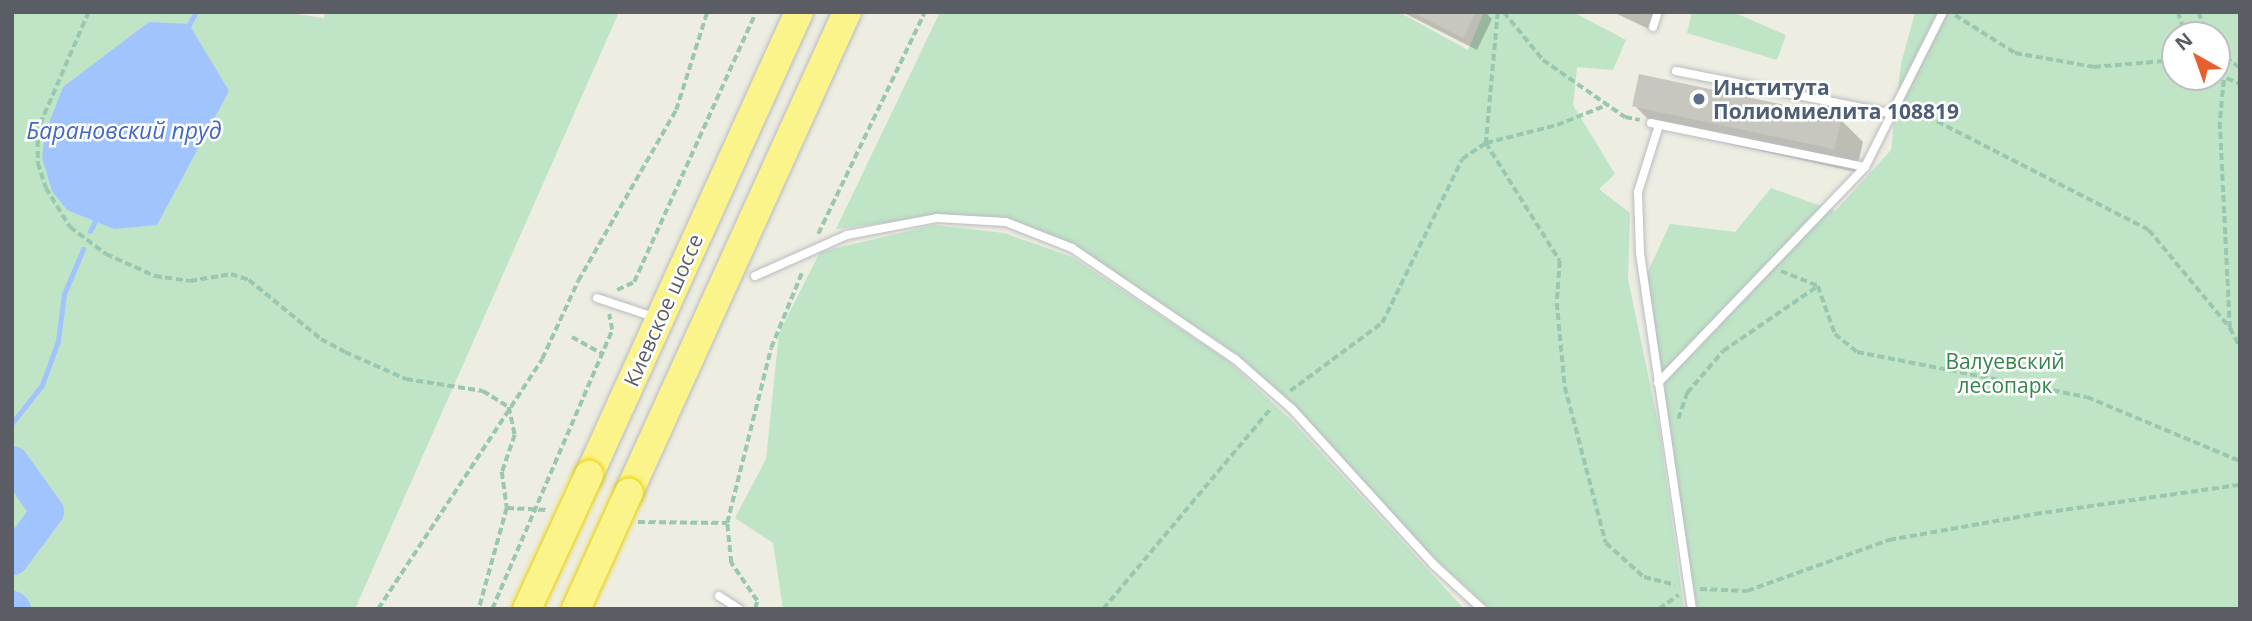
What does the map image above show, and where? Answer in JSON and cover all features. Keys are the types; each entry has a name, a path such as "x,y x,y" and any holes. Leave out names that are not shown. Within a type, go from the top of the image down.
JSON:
{"highway":[{"name":"Киевское шоссе","path":"527,609 799,12"},
{"name":"Киевское шоссе","path":"576,609 847,12"}],"lane":[{"path":"1653,27 1658,12"},
{"path":"1658,383 1865,167 1889,113 1898,101 1943,12"},
{"path":"1676,71 1889,113"},
{"path":"1692,609 1640,253 1638,192 1655,124 1865,167"},
{"path":"755,276 847,235 937,218 1006,222 1072,248 1158,303 1235,359 1279,398 1434,565 1482,609"},
{"path":"597,298 657,319"},
{"path":"719,596 739,609"}],"path":[{"path":"89,12 38,130 38,163 46,188 70,227 114,259 155,276 190,281 231,274 249,280 321,339 345,352 406,379 484,391 509,407 514,435 502,472 507,508 479,609"},
{"path":"377,609 542,359 579,281 676,110 706,12"},
{"path":"755,609 757,601 731,563 727,523 771,348 810,253 925,12"},
{"path":"1498,12 1486,143 1560,261 1557,303 1565,387 1606,543 1644,577 1689,589 1747,591 1889,540 2035,513 2240,485"},
{"path":"1504,12 1543,60 1625,117 1655,124"},
{"path":"1950,12 2015,53 2094,67 2161,61"},
{"path":"2223,91 2220,122 2230,328"},
{"path":"1898,101 2149,230 2230,328 2240,347"},
{"path":"1103,609 1279,398 1382,323 1462,159 1486,143 1557,125 1607,104"},
{"path":"1769,266 1818,286 1835,334 1857,352 2087,397 2240,461"},
{"path":"1668,441 1687,393 1723,351 1818,286"},
{"path":"572,337 601,353"},
{"path":"1659,609 1689,589"}],"green space":[{"path":"12,12 282,12 324,18 325,12 619,12 355,609 12,609"},
{"path":"940,12 1399,12 1468,50 1484,12 1573,12 1626,40 1613,70 1577,67 1573,105 1615,174 1599,189 1630,213 1628,279 1659,427 1684,609 1490,609 1425,549 1299,410 1235,353 1076,247 1007,220 943,215 836,229"},
{"path":"1692,12 1733,12 1786,35 1777,60 1687,33"},
{"name":"Валуевский лесопарк","path":"1915,12 2240,12 2240,609 1697,609 1644,280 1670,224 1735,232 1771,188 1835,211 1891,150 1901,64"},
{"path":"934,225 1004,233 1072,257 1227,360 1294,423 1464,609 783,609 773,543 735,518 766,459 779,333 820,252"}],"water":[{"name":"Барановский пруд","path":"149,22 189,24 229,91 157,225 114,229 67,210 52,191 42,158 45,133 63,87"}],"building":[{"path":"1412,12 1476,12 1463,38"},
{"path":"1639,74 1841,117 1835,149 1632,106"}],"waterway":[{"path":"187,28 196,12"},
{"path":"90,231 97,217"},
{"path":"12,423 42,385 58,341 64,294 83,249"},
{"path":"12,457 13,462"},
{"path":"12,462 47,511 12,558"}],"place":[{"name":"Института Полиомиелита 108819","path":"1699,99"}]}
